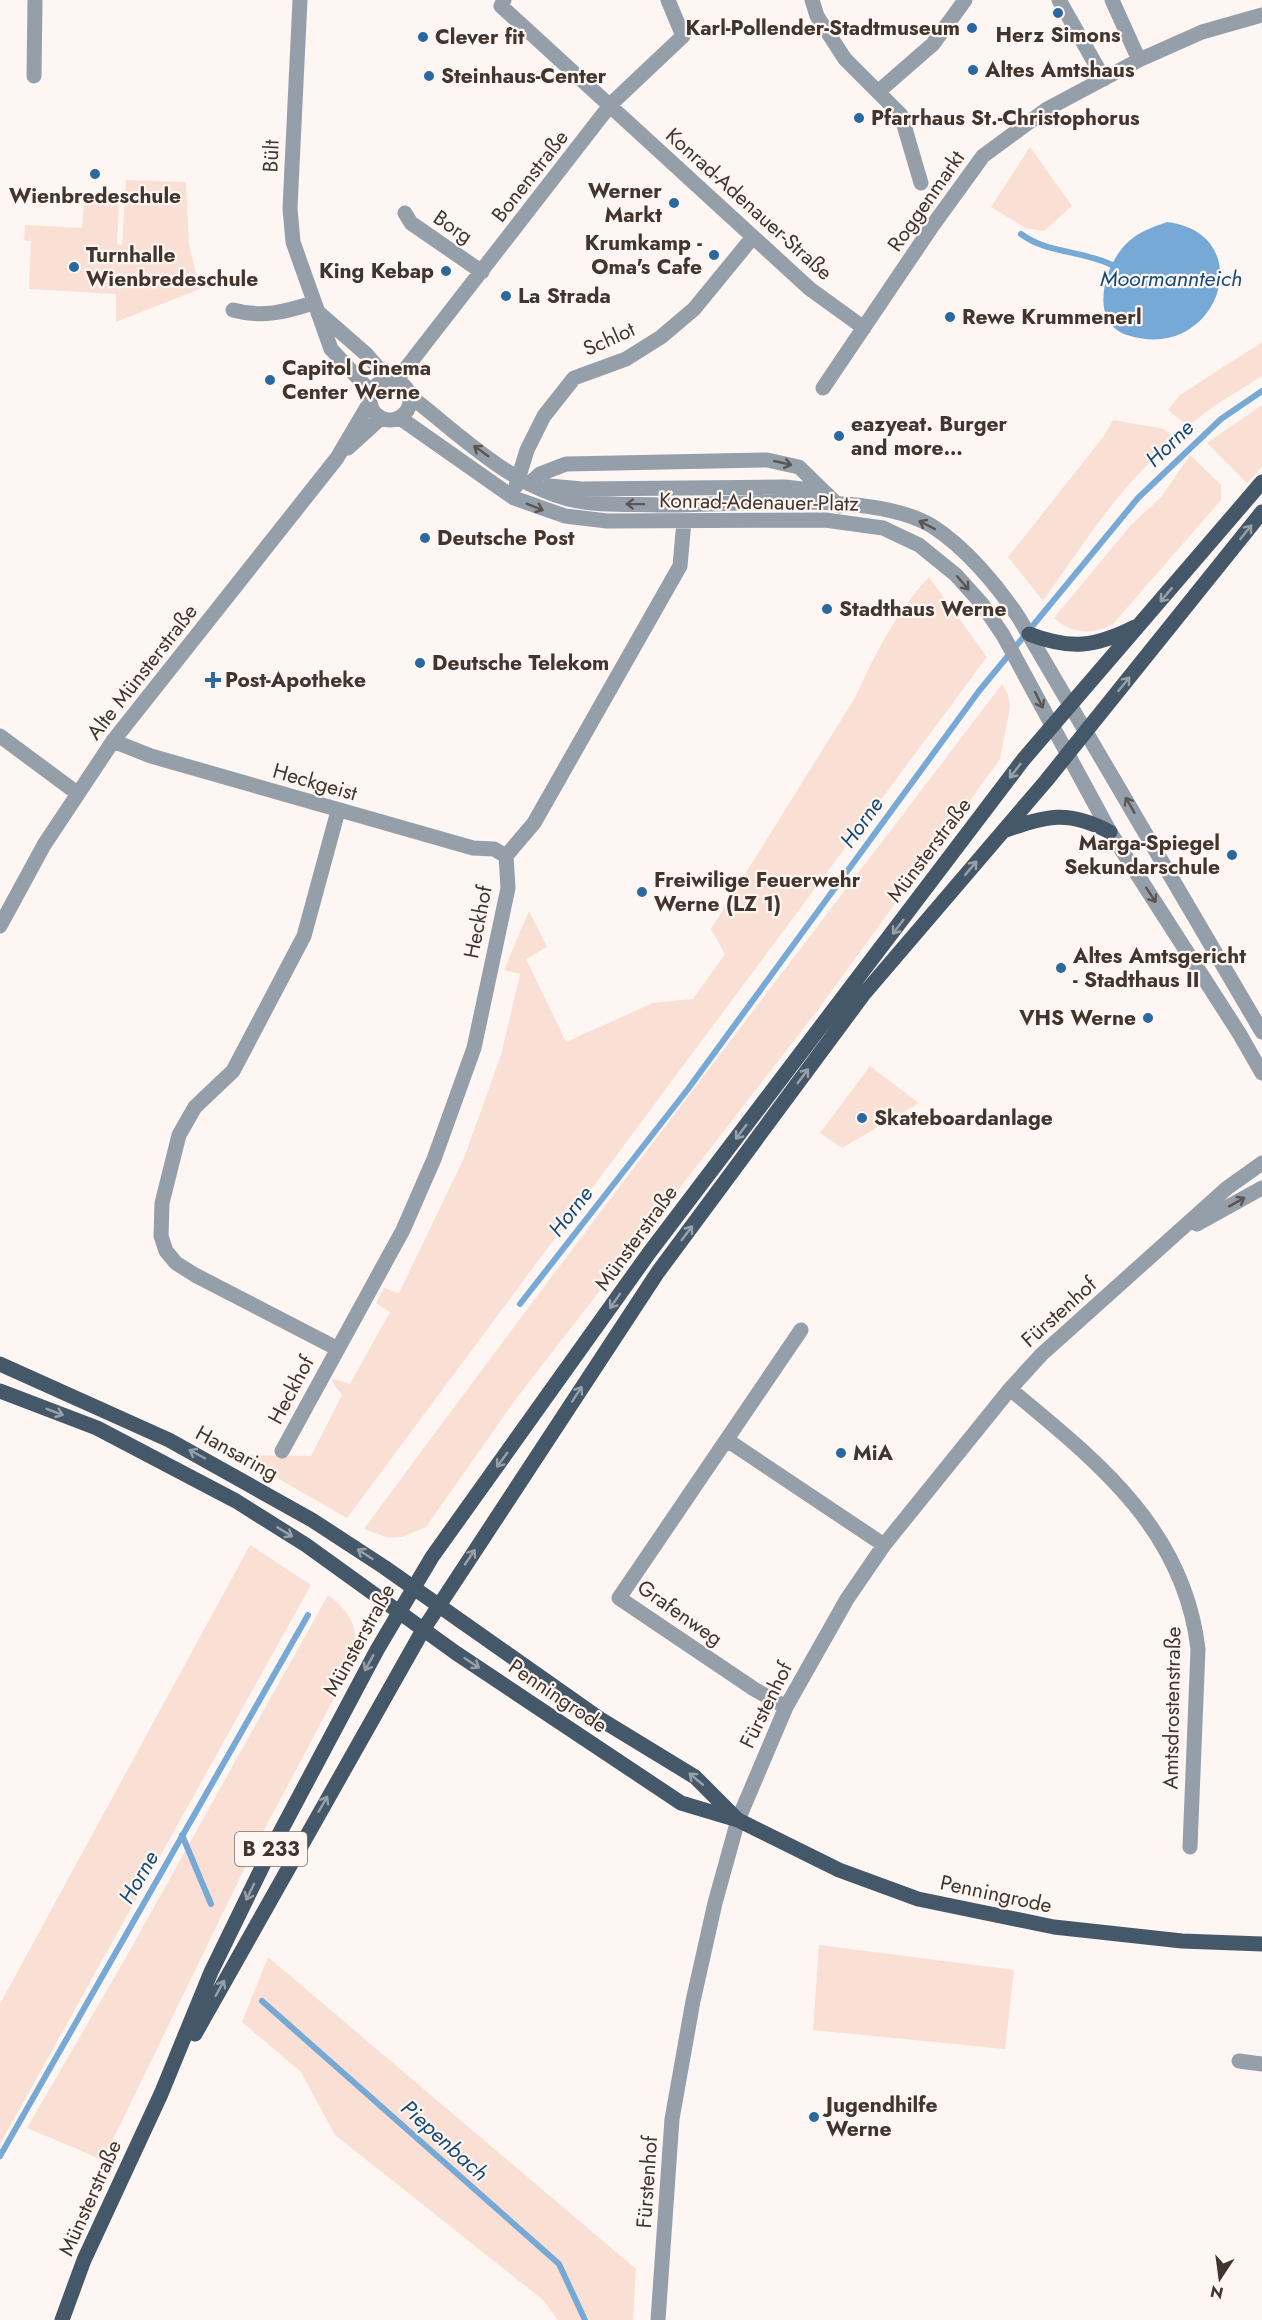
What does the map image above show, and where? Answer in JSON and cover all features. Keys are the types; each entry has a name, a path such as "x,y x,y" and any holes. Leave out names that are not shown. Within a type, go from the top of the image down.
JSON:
{"main road":[{"name":"Münsterstraße","path":"62,2320 84,2260 161,2094 211,1972 334,1728 413,1587 649,1254 1052,725 1262,482"},
{"name":"Münsterstraße","path":"161,2094 423,1630 658,1272 863,995 1087,730 1262,512"},
{"path":"1029,634 1058,643 1079,646 1099,643 1141,623"},
{"path":"1000,832 1048,817 1062,816 1082,819 1110,832"},
{"name":"Hansaring","path":"0,1364 105,1409 205,1458 312,1520 439,1606"},
{"name":"Hansaring","path":"0,1392 97,1428 159,1458 306,1545 423,1630"},
{"name":"Penningrode","path":"439,1606 600,1719 695,1777 738,1820"},
{"name":"Penningrode","path":"423,1630 681,1803 738,1820 839,1870 928,1901 1001,1918 1108,1935 1262,1944"}],"street":[{"path":"34,76 35,0"},
{"name":"Bült","path":"300,0 290,208 293,242 331,349 371,397"},
{"name":"Konrad-Adenauer-Straße","path":"504,0 501,6 611,104 810,289 864,328"},
{"name":"Bonenstraße","path":"392,380 482,272 611,104 683,36 668,0"},
{"path":"812,0 817,16 845,59 901,115 921,183"},
{"path":"879,91 933,44 965,0"},
{"path":"1059,0 1104,79"},
{"path":"1112,0 1138,60"},
{"name":"Roggenmarkt","path":"823,388 933,225 983,156 1047,109 1138,60 1202,32 1262,15"},
{"name":"Borg","path":"405,213 411,223 482,272"},
{"name":"Schlot","path":"519,486 527,450 544,416 574,378 626,359 661,337 694,309 753,237"},
{"path":"232,310 252,315 315,307 392,380 406,388 410,396 408,410 400,418 381,418 373,412 371,397"},
{"name":"Alte Münsterstraße","path":"0,926 44,845 113,741 336,458 378,384 392,380"},
{"name":"Konrad-Adenauer-Platz","path":"410,396 519,486 565,516 607,522 825,520 875,526 919,545 956,575 982,604 1003,635 1026,674 1066,755 1110,832 1239,1033 1262,1073"},
{"name":"Alte Münsterstraße","path":"336,458 381,418"},
{"name":"Konrad-Adenauer-Platz","path":"400,418 485,478 570,499 607,504 827,503 889,511 932,526 998,587 1019,618 1087,730 1262,1032"},
{"path":"519,486 540,474 566,464 767,460 799,467 827,503 875,526"},
{"path":"506,856 534,823 676,574 683,550 684,521"},
{"path":"0,735 77,793"},
{"name":"Heckgeist","path":"113,741 151,756 338,811 473,848 494,849 506,856"},
{"name":"Heckhof","path":"338,811 304,936 233,1071 195,1107 179,1135 162,1203 161,1236 166,1251 176,1263 338,1349"},
{"name":"Heckhof","path":"282,1451 403,1230 434,1159 474,1048 508,888 506,856"},
{"name":"Fürstenhof","path":"658,2320 672,2120 693,2001 738,1820 786,1707 847,1599 884,1545 1010,1389 1042,1354 1227,1188 1262,1163"},
{"name":"Fürstenhof","path":"1176,1236 1262,1188"},
{"name":"Grafenweg","path":"786,1707 754,1689 619,1599 801,1330"},
{"name":"Amtsdrostenstraße","path":"1010,1389 1052,1424 1148,1520 1184,1584 1194,1617 1197,1649 1190,1847"},
{"path":"727,1440 884,1545"},
{"path":"1239,2061 1262,2064"}],"shaded area":[{"path":"1030,147 1072,206 1044,231 1026,228 991,207"},
{"path":"126,180 186,182 189,245 200,289 116,322 116,294 29,289 31,241 24,240 25,225 82,228 84,201 119,203 117,244 122,245"},
{"path":"1262,342 1262,376 1214,406 1188,426 1168,410 1180,395"},
{"path":"1262,405 1262,467 1247,483 1207,443"},
{"path":"1113,420 1164,429 1175,440 1155,457 1120,495 1043,601 1008,557 1104,436"},
{"path":"1190,455 1221,485 1221,500 1112,625 1097,630 1082,631 1068,627 1054,618 1130,526 1162,496"},
{"path":"929,577 987,657 347,1518 237,1455 311,1456 342,1395 332,1382 334,1379 350,1384 390,1312 376,1303 384,1288 399,1293 464,1158 501,1055 520,974 504,970 529,911 547,947 526,959 566,1042 653,1003 693,999 725,954 711,929 856,696 870,665 897,618"},
{"path":"1002,684 1008,694 1010,707 1000,759 817,1011 515,1400 426,1527 402,1537 389,1538 364,1529 602,1210"},
{"name":"Skateboardanlage","path":"870,1066 919,1103 842,1148 820,1133"},
{"path":"250,1545 311,1585 0,2144 0,2004"},
{"path":"328,1595 345,1611 354,1627 355,1645 350,1668 253,1851 103,2160 27,2128 125,1959"},
{"path":"819,1945 1014,1970 1005,2049 813,2030"},
{"path":"268,1957 636,2269 633,2320 558,2320 543,2300 335,2135 301,2072 242,2022"}],"water":[{"name":"Moormannteich","path":"1167,222 1196,232 1214,249 1220,271 1217,294 1205,316 1185,332 1159,339 1127,335 1115,328 1107,318 1104,292 1107,278 1119,253 1131,239"}],"waterway":[{"path":"1021,234 1042,245 1112,265"},
{"name":"Horne","path":"520,1304 688,1089 979,691 1138,498 1221,419 1262,391"},
{"name":"Horne","path":"0,2156 308,1615"},
{"name":"Piepenbach","path":"182,1835 211,1904"},
{"name":"Piepenbach","path":"262,2001 559,2264 585,2320"}],"place":[{"name":"Herz Simons","path":"1058,13"},
{"name":"Karl-Pollender-Stadtmuseum","path":"972,28"},
{"name":"Clever fit","path":"423,37"},
{"name":"Altes Amtshaus","path":"973,70"},
{"name":"Steinhaus-Center","path":"429,76"},
{"name":"Pfarrhaus St.-Christophorus","path":"859,118"},
{"name":"Wienbredeschule","path":"95,174"},
{"name":"Werner Markt","path":"674,203"},
{"name":"Krumkamp - Oma's Cafe","path":"714,255"},
{"name":"Turnhalle Wienbredeschule","path":"74,267"},
{"name":"King Kebap","path":"446,271"},
{"name":"La Strada","path":"506,296"},
{"name":"Rewe Krummenerl","path":"950,317"},
{"name":"Capitol Cinema Center Werne","path":"270,380"},
{"name":"eazyeat. Burger and more…","path":"839,436"},
{"name":"Deutsche Post","path":"425,538"},
{"name":"Stadthaus Werne","path":"827,609"},
{"name":"Deutsche Telekom","path":"420,663"},
{"name":"Post-Apotheke","path":"213,680"},
{"name":"Marga-Spiegel Sekundarschule","path":"1232,855"},
{"name":"Freiwilige Feuerwehr Werne (LZ 1)","path":"642,892"},
{"name":"Altes Amtsgericht - Stadthaus II","path":"1061,968"},
{"name":"VHS Werne","path":"1148,1018"},
{"name":"Skateboardanlage","path":"862,1118"},
{"name":"MiA","path":"841,1453"},
{"name":"Jugendhilfe Werne","path":"814,2117"}]}
